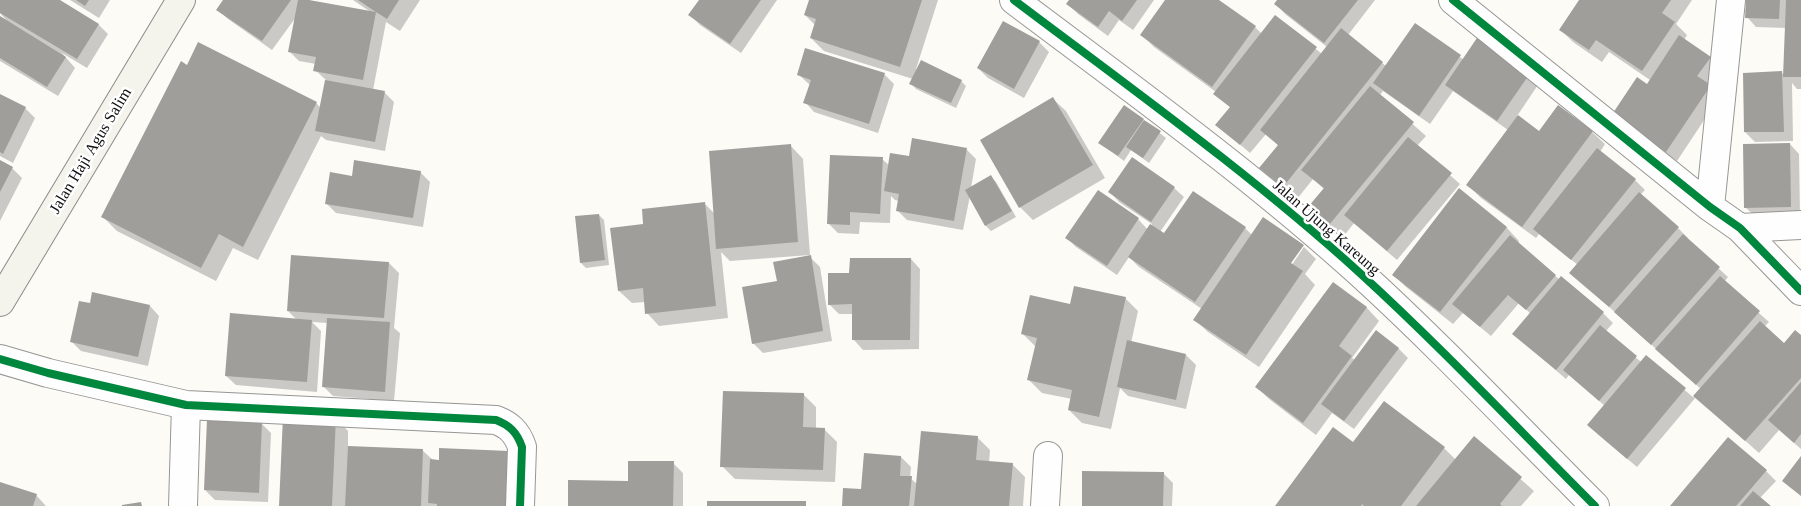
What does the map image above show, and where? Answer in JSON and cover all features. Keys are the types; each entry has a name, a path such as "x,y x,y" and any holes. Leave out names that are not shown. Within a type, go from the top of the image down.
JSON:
{"main road":[{"name":"Jalan Haji Agus Salim","path":"0,302 181,0"}],"street":[{"name":"Jalan Ujung Kareung","path":"1014,0 1210,148 1275,200 1353,268 1438,349 1595,506"},
{"path":"1453,0 1710,207 1740,228 1801,291"},
{"path":"1710,207 1731,0"},
{"path":"1740,228 1801,225"},
{"path":"0,359 48,373 186,405 496,420 508,424 519,438 522,446 520,506"},
{"path":"182,506 186,405"},
{"path":"1045,506 1048,456"}],"building":[{"path":"0,0 60,0 99,24 77,59 0,13"},
{"path":"76,0 89,0 85,6"},
{"path":"223,0 291,0 262,41 216,10"},
{"path":"298,0 309,0 376,12 363,80 313,71 316,57 288,52"},
{"path":"358,0 399,0 387,19"},
{"path":"699,0 761,0 730,44 688,15"},
{"path":"809,0 922,0 900,67 810,38 816,19 804,15"},
{"path":"1069,0 1137,0 1122,21 1109,11 1098,27 1066,4"},
{"path":"1165,0 1219,0 1256,26 1212,87 1140,35"},
{"path":"1277,0 1358,0 1324,43 1274,4"},
{"path":"1579,0 1671,0 1662,13 1675,22 1642,71 1596,40 1589,50 1559,30"},
{"path":"1746,0 1780,0 1779,19 1745,18"},
{"path":"1786,0 1801,0 1801,77 1783,77"},
{"path":"1275,15 1317,47 1240,145 1215,125 1230,107 1213,94"},
{"path":"0,16 66,57 47,87 0,58"},
{"path":"1003,21 1040,41 1014,89 977,68"},
{"path":"1415,23 1461,55 1419,116 1373,83"},
{"path":"1341,28 1383,62 1283,187 1259,168 1278,145 1260,130"},
{"path":"1479,35 1531,72 1497,121 1445,85"},
{"path":"1679,35 1711,57 1697,76 1711,85 1666,152 1611,116 1637,77 1647,84"},
{"path":"198,42 317,102 243,247 219,234 201,268 101,217 181,61 187,65"},
{"path":"805,48 885,73 869,124 803,103 811,80 797,75"},
{"path":"921,60 962,80 951,103 909,84"},
{"path":"1782,71 1784,132 1744,132 1743,73"},
{"path":"325,80 385,91 375,142 315,131"},
{"path":"1370,86 1414,122 1329,225 1308,207 1324,188 1301,170"},
{"path":"0,94 26,107 3,154 0,152"},
{"path":"1053,97 1093,165 1019,208 980,140"},
{"path":"1124,105 1144,119 1118,156 1098,143"},
{"path":"1558,105 1593,131 1522,227 1466,185 1518,115 1539,131"},
{"path":"1144,120 1161,131 1143,158 1126,147"},
{"path":"1408,137 1452,173 1387,251 1344,215"},
{"path":"912,138 967,148 954,221 896,211 899,194 884,191 890,153 909,156"},
{"path":"1790,143 1791,207 1744,208 1743,144"},
{"path":"791,144 798,242 716,249 709,151"},
{"path":"1597,148 1636,179 1571,260 1533,229"},
{"path":"830,155 883,157 880,214 850,212 850,225 827,224"},
{"path":"1132,157 1175,187 1151,222 1108,192"},
{"path":"0,160 13,167 0,192"},
{"path":"354,160 421,171 413,218 325,204 330,172 352,176"},
{"path":"991,175 1012,211 985,226 965,190"},
{"path":"1459,188 1507,227 1440,312 1392,275"},
{"path":"1098,190 1139,218 1107,266 1065,238"},
{"path":"1193,191 1246,227 1195,302 1128,257 1150,224 1164,233"},
{"path":"1639,192 1679,227 1609,307 1569,273"},
{"path":"705,202 716,306 645,314 643,288 618,291 610,228 643,224 642,209"},
{"path":"599,214 605,260 580,263 575,216"},
{"path":"1263,217 1304,245 1291,263 1303,271 1246,355 1193,320"},
{"path":"1683,234 1720,267 1651,345 1614,312"},
{"path":"1510,235 1556,275 1526,310 1508,295 1480,327 1452,304"},
{"path":"291,255 389,262 384,318 287,311"},
{"path":"811,255 823,331 752,344 742,287 777,281 773,262"},
{"path":"850,258 911,258 910,340 852,340 852,304 828,305 828,273 849,273"},
{"path":"1561,276 1604,312 1556,370 1512,334"},
{"path":"1720,276 1760,311 1696,385 1655,349"},
{"path":"1333,282 1367,307 1339,346 1352,356 1303,423 1255,387"},
{"path":"1074,286 1126,297 1099,417 1068,410 1072,390 1027,380 1037,338 1021,334 1030,295 1070,304"},
{"path":"92,292 150,305 138,357 70,342 79,301 90,303"},
{"path":"230,313 312,320 307,382 225,376"},
{"path":"327,318 390,322 385,392 322,387"},
{"path":"1760,321 1784,343 1795,330 1801,335 1801,378 1745,441 1693,396"},
{"path":"1600,325 1637,356 1599,401 1563,370"},
{"path":"1376,330 1399,348 1344,421 1321,404"},
{"path":"1127,340 1186,354 1176,400 1117,387"},
{"path":"1646,355 1686,388 1627,459 1587,425"},
{"path":"1801,382 1801,434 1794,443 1768,420"},
{"path":"723,391 804,393 803,427 825,428 823,470 720,467"},
{"path":"1384,401 1445,447 1401,506 1364,506 1362,504 1361,506 1275,506 1333,427 1353,442"},
{"path":"283,416 336,417 332,506 279,506"},
{"path":"207,419 262,422 259,493 204,490"},
{"path":"921,431 978,436 976,460 1013,463 1009,506 914,506"},
{"path":"1474,436 1522,477 1500,504 1502,506 1416,506"},
{"path":"1728,437 1767,470 1736,506 1670,506"},
{"path":"348,446 423,449 421,506 345,506"},
{"path":"439,448 509,451 506,506 437,506 437,504 428,503 430,459 439,460"},
{"path":"864,453 901,456 900,476 912,476 909,506 842,506 843,488 861,489"},
{"path":"1801,456 1801,496 1782,481"},
{"path":"628,461 674,461 673,506 568,506 568,480 628,481"},
{"path":"1082,471 1164,472 1163,506 1082,506"},
{"path":"0,482 37,494 33,506 0,506"},
{"path":"1753,491 1771,506 1740,506"},
{"path":"707,501 806,501 806,506 707,506"},
{"path":"141,502 142,506 122,506 122,505"}],"cycle path":[{"path":"1014,0 1191,133 1320,237 1421,330 1595,506"},
{"path":"1453,0 1710,207 1740,228 1801,291"},
{"path":"0,359 48,373 186,405 496,420 512,430 518,437 522,447 520,506"}]}
